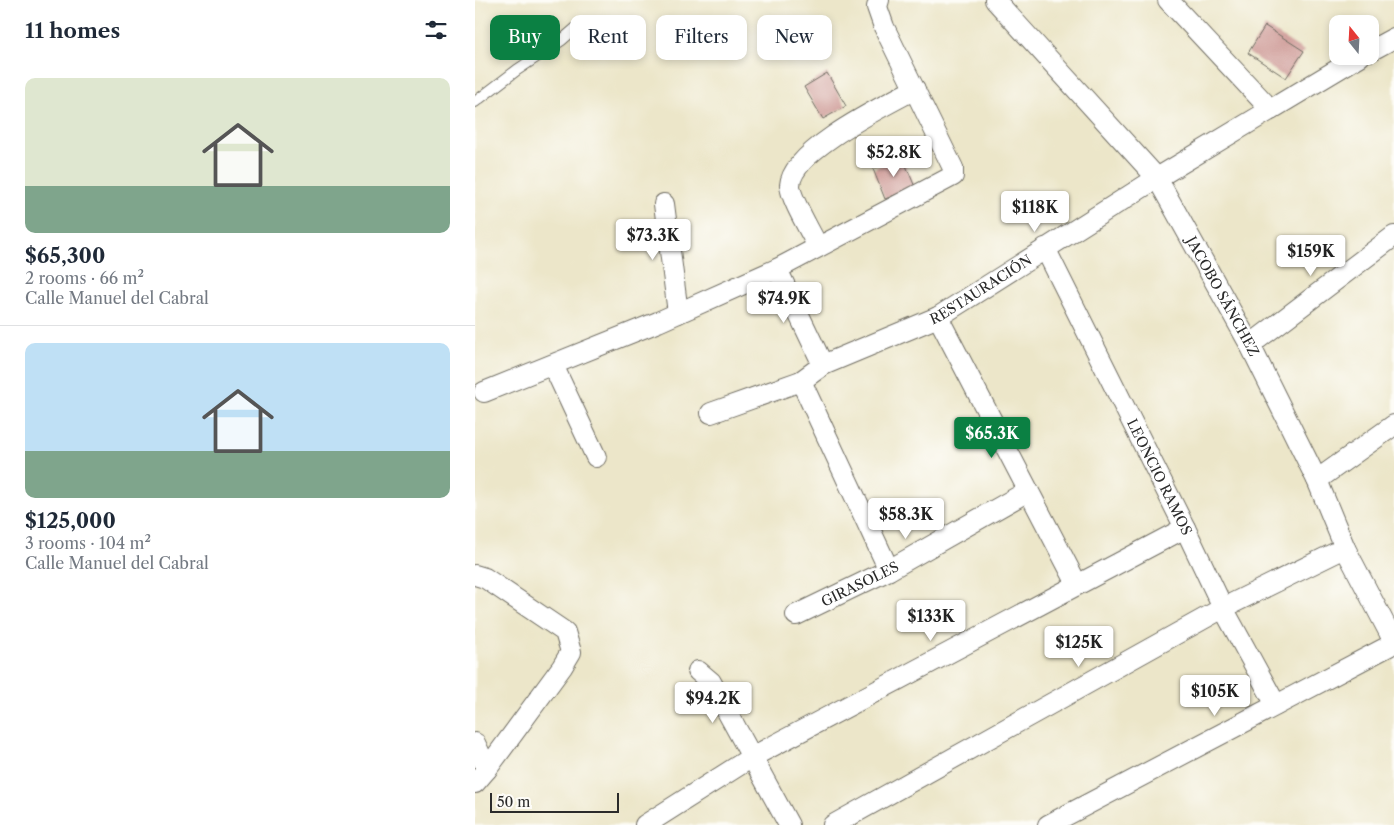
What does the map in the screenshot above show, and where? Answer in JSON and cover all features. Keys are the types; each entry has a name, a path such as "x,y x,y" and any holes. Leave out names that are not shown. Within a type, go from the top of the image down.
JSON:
{"street":[{"name":"JACOBO SÁNCHEZ","path":"995,0 1157,178 1249,345 1317,480 1345,548 1392,633"},
{"path":"1167,0 1271,110"},
{"path":"484,392 678,313 777,269 953,176 953,168 884,27 878,3"},
{"path":"1379,46 1394,38"},
{"name":"RESTAURACIÓN","path":"711,413 801,381 823,365 938,317 1157,178 1346,65"},
{"path":"818,247 795,202 790,185 795,168 835,134 915,89"},
{"path":"664,204 678,313"},
{"path":"1249,345 1394,236"},
{"name":"LEONCIO RAMOS","path":"1045,248 1223,608 1276,705"},
{"path":"777,269 823,365"},
{"path":"938,317 1077,584"},
{"path":"553,365 596,457"},
{"path":"801,381 889,570"},
{"path":"1317,480 1394,425"},
{"name":"GIRASOLES","path":"796,615 889,570 1028,491"},
{"path":"645,825 752,757 1185,528"},
{"path":"833,825 1223,608 1345,548"},
{"path":"475,575 485,578 565,632 571,652 563,668 481,776"},
{"path":"1048,825 1389,646 1392,633"},
{"path":"698,671 711,682 789,825"},
{"path":"475,743 481,776"}],"lane":[{"path":"475,102 570,33"}],"building":[{"path":"1265,26 1304,51 1286,78 1248,53"},
{"path":"827,73 846,106 823,119 804,87"},
{"path":"902,156 915,187 885,199 873,169"}]}
